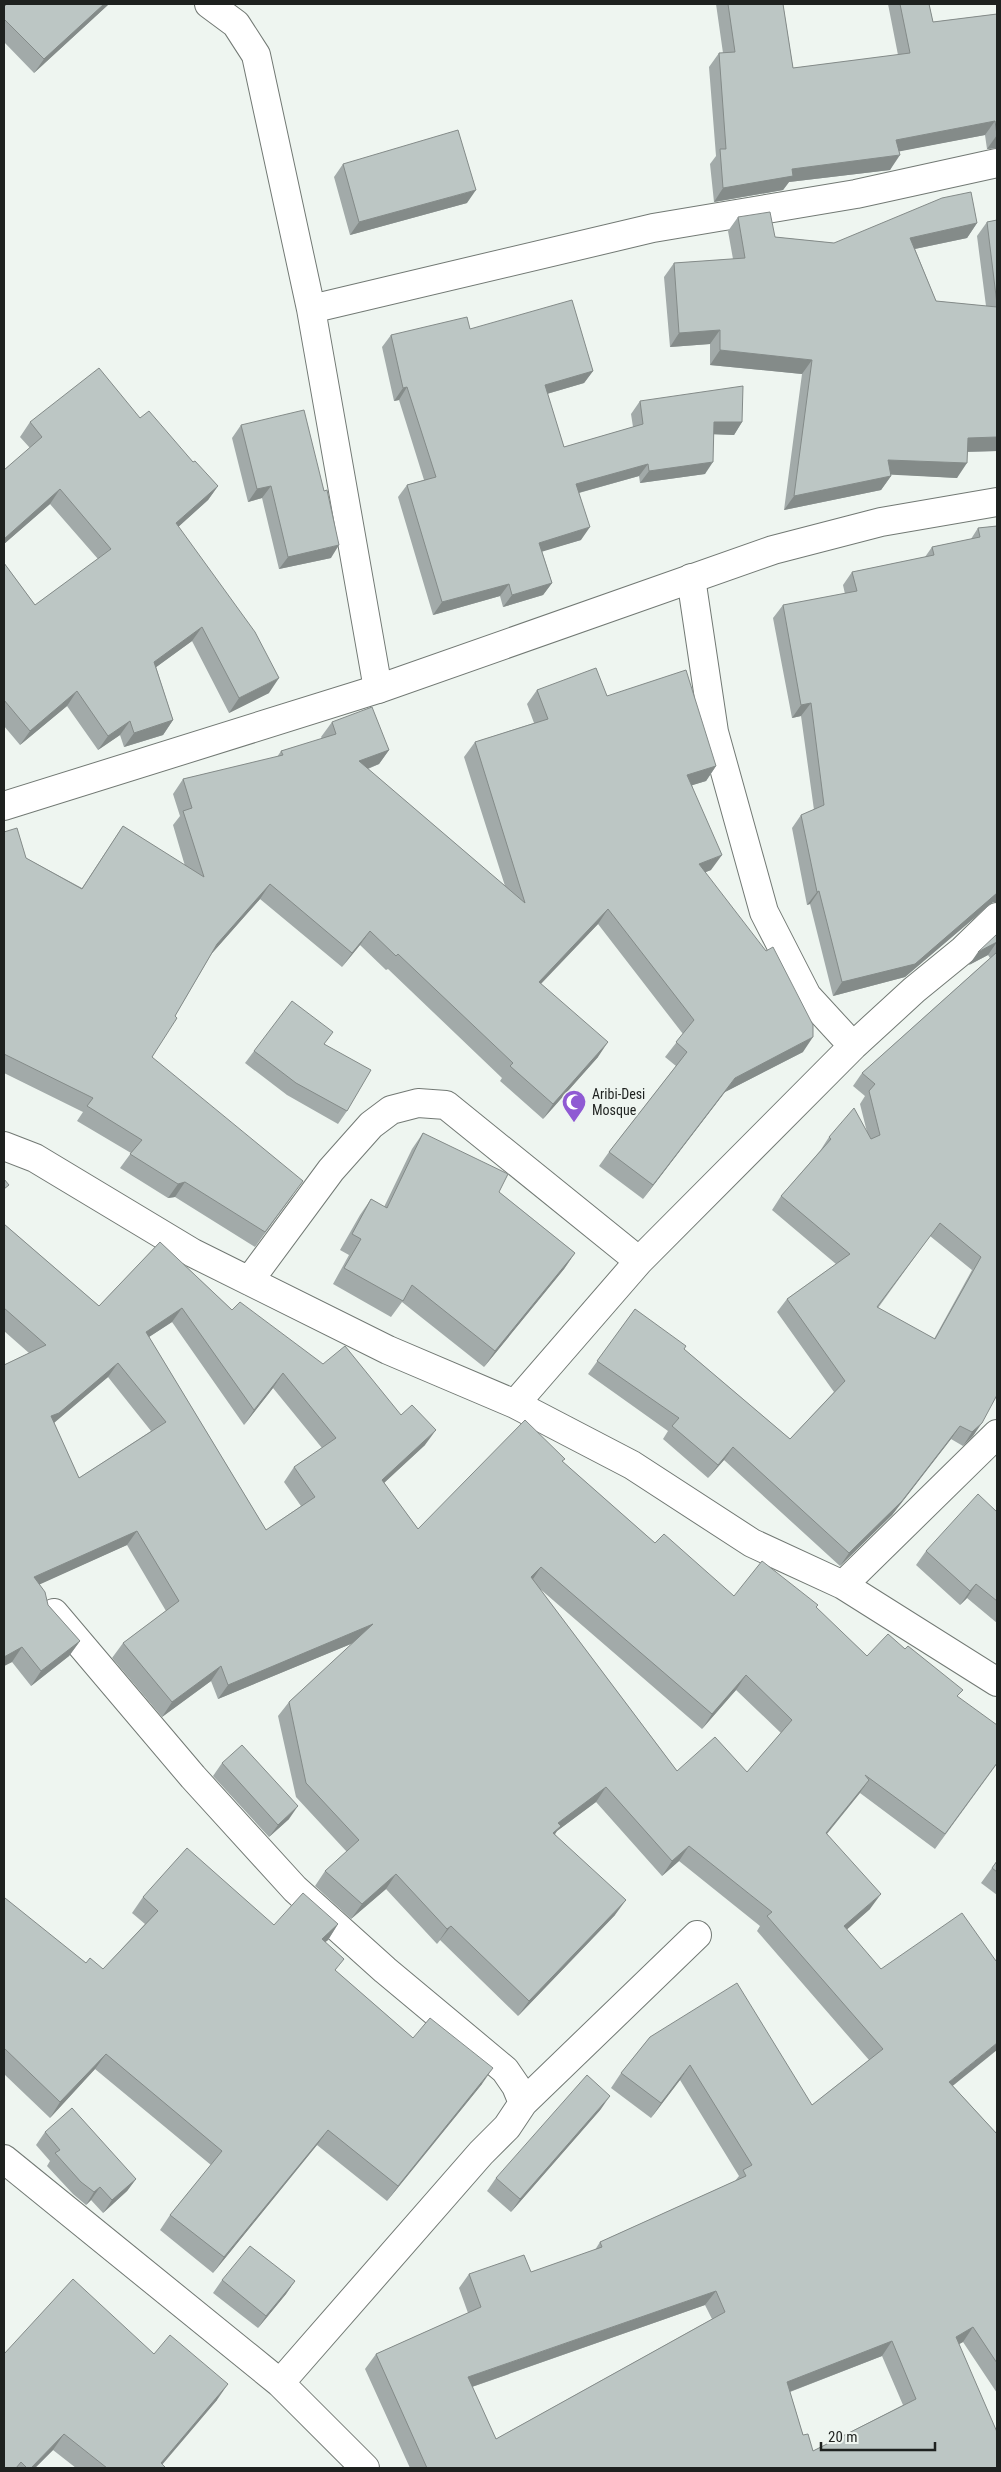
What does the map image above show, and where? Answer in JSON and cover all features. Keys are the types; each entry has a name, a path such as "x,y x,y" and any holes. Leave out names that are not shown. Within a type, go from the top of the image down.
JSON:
{"street":[{"path":"209,4 236,24 256,56 311,309 378,689"},
{"path":"311,309 653,228 856,194 997,163"},
{"path":"4,806 378,689 772,550 881,522 997,502"},
{"path":"691,578 714,732 764,912 807,996 853,1046"},
{"path":"515,1404 639,1261 853,1046 914,990 963,950 997,916"},
{"path":"248,1281 331,1170 371,1125 391,1110 418,1103 446,1105 639,1261"},
{"path":"4,1146 35,1158 193,1253 248,1281 388,1350 515,1404 632,1465 752,1543 843,1585 997,1682"},
{"path":"843,1585 997,1434"},
{"path":"50,1609 193,1777 295,1889 385,1970 505,2070 516,2086 523,2103"},
{"path":"280,2383 481,2152 506,2126 523,2103 697,1935"},
{"path":"4,2160 280,2383 365,2468"}],"building":[{"path":"7,4 104,4 44,59 4,19 4,7"},
{"path":"728,4 783,4 793,68 910,53 900,4 929,4 933,22 997,14 997,135 995,121 896,140 900,155 792,169 793,176 723,188 720,149 726,149 719,53 735,52"},
{"path":"458,130 476,190 359,222 343,164"},
{"path":"971,192 977,223 910,238 936,301 997,307 997,437 968,438 967,463 888,460 891,476 794,496 812,360 720,350 720,330 679,333 674,263 745,258 738,217 770,212 775,237 834,243 942,198"},
{"path":"997,220 997,304 987,222"},
{"path":"572,300 593,371 545,385 564,447 643,424 640,401 743,386 742,422 714,422 713,462 649,471 648,464 576,484 590,527 539,543 552,583 512,595 509,584 442,602 407,485 436,477 407,387 403,388 391,335 467,317 470,329"},
{"path":"99,368 140,418 149,411 193,462 195,461 218,486 176,523 255,632 279,678 239,698 202,627 154,662 173,720 134,733 130,721 108,736 77,691 30,731 4,700 4,563 35,605 111,549 60,489 4,539 4,470 42,437 30,422"},
{"path":"304,410 324,491 327,490 339,545 288,557 271,486 257,489 241,425"},
{"path":"997,526 997,893 915,964 842,982 819,891 817,892 801,815 824,805 811,703 801,705 783,605 857,591 852,572 934,555 932,547 980,537 978,528"},
{"path":"596,668 607,696 686,670 716,766 687,775 722,855 699,864 766,951 773,947 813,1025 813,1037 735,1078 653,1185 609,1152 687,1052 676,1042 694,1020 608,909 539,982 608,1042 553,1104 510,1066 513,1063 398,954 396,956 370,931 352,953 270,884 217,944 175,1016 177,1018 152,1057 303,1181 265,1232 185,1182 178,1184 130,1154 142,1140 87,1106 93,1098 4,1054 4,832 17,828 26,858 82,889 123,826 204,877 183,811 192,808 183,779 283,755 281,751 336,734 332,722 372,707 389,750 359,761 525,903 475,742 548,719 537,690"},
{"path":"997,934 997,942 978,952"},
{"path":"997,952 997,1395 982,1423 972,1432 960,1426 902,1501 849,1553 733,1447 718,1465 672,1426 679,1418 597,1361 635,1309 686,1346 684,1349 790,1439 845,1381 787,1299 850,1254 781,1196 831,1139 829,1137 854,1108 871,1139 880,1135 869,1091 875,1084 862,1073","holes":["940,1223 981,1257 935,1339 877,1307"]},
{"path":"292,1001 333,1032 324,1044 371,1070 347,1111 296,1083 254,1051"},
{"path":"423,1133 508,1174 499,1192 575,1253 495,1351 412,1285 403,1301 344,1268 361,1239 352,1234 371,1199 387,1208"},
{"path":"4,1179 9,1185 4,1189"},
{"path":"4,1224 99,1306 160,1242 232,1310 240,1302 323,1364 345,1346 401,1415 412,1405 436,1430 382,1480 418,1529 525,1420 565,1459 562,1461 655,1543 664,1534 734,1596 762,1561 818,1605 816,1607 867,1656 888,1634 905,1649 908,1646 963,1690 957,1696 997,1725 997,1763 945,1834 865,1775 869,1780 826,1833 881,1894 844,1926 881,1969 962,1913 996,1961 997,1959 997,2043 949,2082 997,2134 997,2363 973,2327 956,2337 997,2432 997,2468 427,2468 376,2354 481,2307 469,2274 524,2255 531,2272 602,2247 600,2242 746,2176 743,2170 752,2165 690,2065 661,2103 621,2073 650,2037 737,1983 812,2105 883,2049 767,1916 772,1912 689,1846 672,1861 606,1787 558,1823 561,1826 553,1833 626,1900 529,2001 451,1926 447,1929 396,1874 362,1904 325,1871 359,1840 306,1783 289,1702 373,1624 228,1685 221,1666 172,1702 123,1643 179,1601 137,1531 34,1577 45,1592 48,1605 80,1641 41,1671 22,1647 4,1657 4,1365 46,1345 4,1308","holes":["182,1308 254,1410 283,1373 336,1438 294,1467 315,1497 266,1530 146,1332","118,1363 166,1422 79,1478 51,1416 59,1413","541,1567 712,1714 746,1675 792,1720 747,1772 715,1737 677,1771 531,1577","716,2291 725,2312 496,2439 468,2377","892,2341 916,2399 813,2451 808,2434 803,2435 787,2382"]},
{"path":"978,1494 997,1512 997,1601 976,1584 970,1591 926,1551"},
{"path":"242,1745 298,1806 278,1825 222,1763"},
{"path":"187,1848 274,1925 303,1893 338,1924 322,1939 344,1959 335,1970 413,2038 430,2018 493,2068 398,2186 328,2130 224,2257 170,2215 222,2151 106,2054 60,2102 4,2048 4,1899 86,1963 90,1958 103,1969 158,1911 143,1897"},
{"path":"997,1861 997,1872 992,1868"},
{"path":"587,2075 610,2096 520,2199 496,2178"},
{"path":"72,2108 136,2179 112,2200 100,2187 94,2192 81,2182 55,2153 60,2150 45,2132"},
{"path":"250,2246 295,2281 266,2316 222,2280"},
{"path":"73,2279 154,2354 170,2335 228,2384 161,2463 166,2468 107,2468 64,2434 31,2468 27,2468 21,2462 16,2468 4,2468 4,2354"}],"place":[{"name":"Aribi-Desi Mosque","path":"574,1123"}]}
